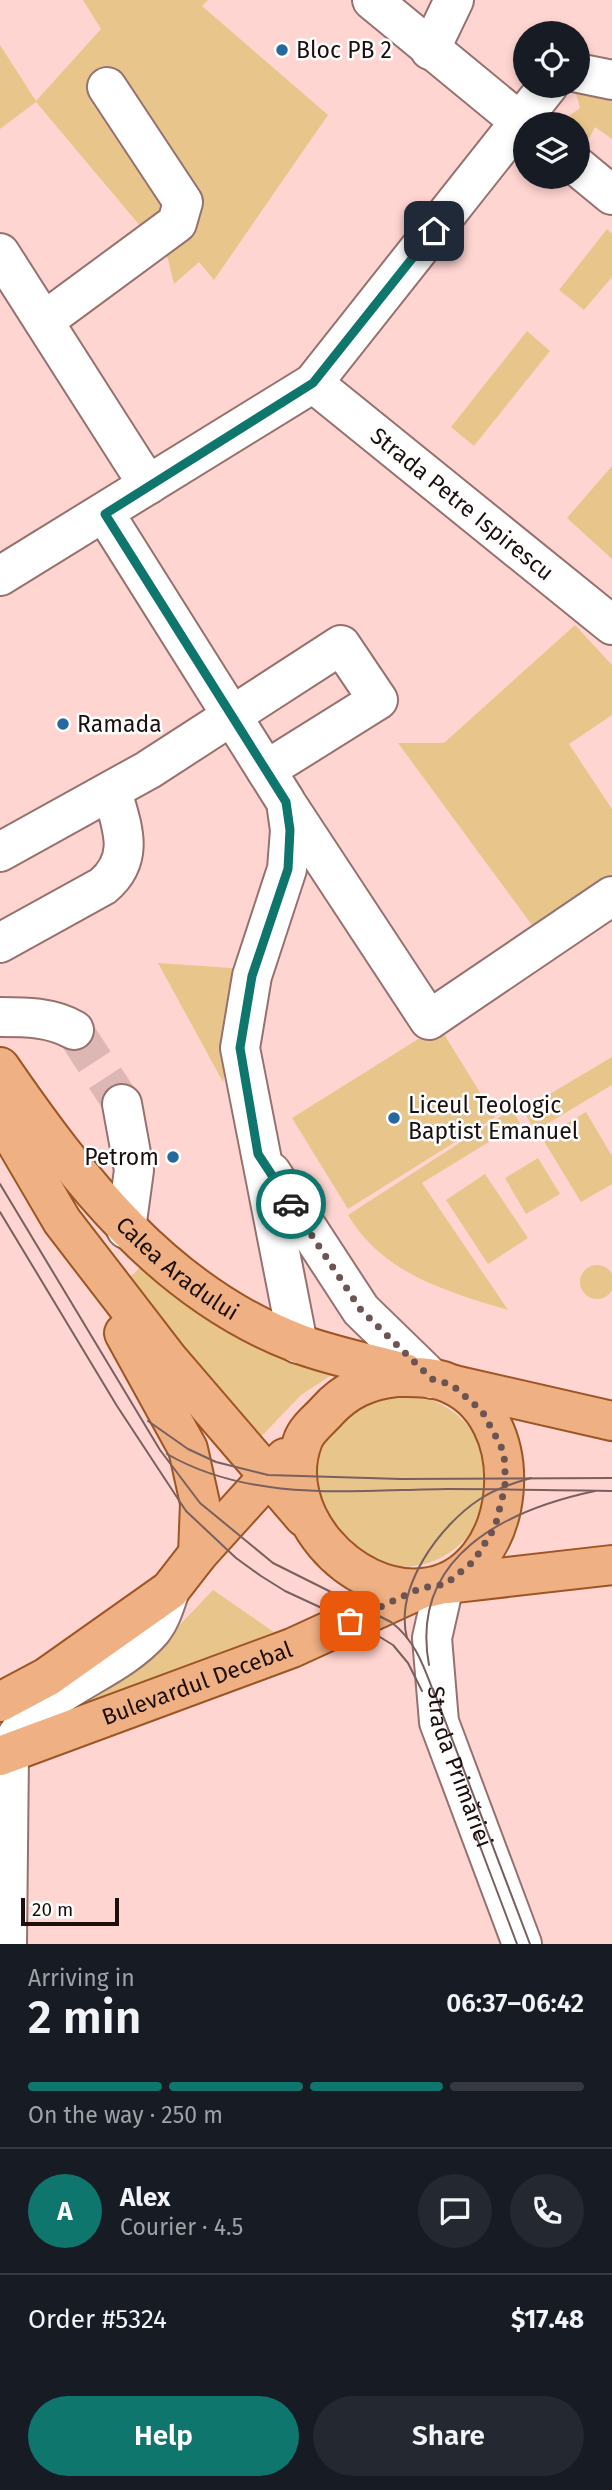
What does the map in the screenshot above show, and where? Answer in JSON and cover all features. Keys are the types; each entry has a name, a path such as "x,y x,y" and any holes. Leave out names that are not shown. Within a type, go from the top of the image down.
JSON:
{"main road":[{"name":"Calea Aradului","path":"0,1068 83,1183 126,1228 216,1300 251,1322 298,1344 435,1380"},
{"name":"Calea Aradului","path":"0,1115 62,1221 169,1360 310,1525"},
{"path":"62,1221 188,1449 200,1503 198,1554"},
{"path":"435,1380 482,1411 492,1428 501,1446 505,1478 501,1508 484,1547 465,1570 437,1586 384,1584 338,1557 310,1525 297,1478 304,1436 351,1390 381,1378 435,1380 612,1421"},
{"name":"Bulevardul Decebal","path":"0,1702 47,1677 170,1590 198,1554 304,1436"},
{"name":"Bulevardul Decebal","path":"5,1755 292,1647 437,1586 612,1564"}],"street":[{"path":"372,0 513,116"},
{"path":"430,50 454,0"},
{"path":"590,75 612,80"},
{"path":"44,321 177,223 183,202 107,87"},
{"path":"0,576 105,514 313,383 513,136"},
{"path":"590,177 612,194"},
{"path":"0,253 148,485"},
{"name":"Strada Petre Ispirescu","path":"313,383 612,625"},
{"path":"105,514 286,802 429,1020 612,896"},
{"path":"0,852 112,791 233,717 341,645 378,700 266,770"},
{"path":"0,943 103,886 116,875 124,843 112,791"},
{"path":"286,802 290,830 288,869 252,976 240,1048 258,1154 298,1344"},
{"path":"0,1017 39,1018 60,1022 74,1030"},
{"path":"122,1104 134,1170 126,1228"},
{"path":"258,1154 361,1310 435,1380"},
{"name":"Strada Primăriei","path":"437,1586 432,1638 439,1722 522,1944"},
{"name":"Bulevardul Decebal","path":"5,1755 22,1725 38,1709 105,1667 152,1629 162,1613 170,1590"},
{"path":"5,1755 7,1944"}],"shaded area":[{"path":"83,0 208,0 202,6 328,115 214,280 199,262 174,284 168,259 36,102 0,129 0,45 36,101 101,29"},
{"path":"612,80 612,139 595,127 590,137 590,112 575,112 580,108 577,98 590,98 590,83"},
{"path":"607,229 612,234 612,277 584,310 559,290"},
{"path":"527,331 550,351 474,446 451,427"},
{"path":"612,466 612,559 567,518"},
{"path":"575,625 612,665 612,715 569,744 612,809 612,896 537,932 398,743 444,743"},
{"path":"158,963 246,969 223,1082"},
{"name":"Liceul Teologic Baptist Emanuel","path":"439,1026 495,1117 348,1209 292,1118"},
{"path":"612,1057 612,1085 535,1131 523,1110"},
{"path":"512,1109 520,1123 422,1183 508,1310 462,1296 397,1266 362,1235 348,1215"},
{"path":"586,1112 612,1156 612,1184 581,1202 542,1138"},
{"path":"538,1158 560,1194 526,1214 505,1178"},
{"path":"485,1174 528,1238 488,1264 446,1200"},
{"path":"144,1264 336,1372 301,1395 256,1442 130,1277"},
{"path":"597,1265 609,1270 613,1276 613,1288 609,1294 597,1299 585,1294 580,1282 585,1270"},
{"path":"402,1395 435,1402 463,1420 481,1448 488,1481 481,1514 463,1542 435,1560 402,1567 369,1560 341,1542 323,1514 316,1481 323,1448 341,1420 369,1402"},
{"path":"213,1590 274,1632 45,1724 153,1653"}],"tunnel":[{"path":"74,1030 122,1104"}],"tram line":[{"path":"0,1184 160,1450 200,1503 273,1563 400,1629 423,1665 435,1696"},
{"path":"0,1212 117,1406 186,1511 236,1558 261,1576 285,1591 365,1628 393,1645 408,1663 422,1691"},
{"path":"148,1421 188,1449 216,1462 268,1475 401,1479 612,1478"},
{"path":"167,1454 200,1470 233,1480 304,1490 612,1491"},
{"path":"407,1638 407,1598 414,1578 436,1541 465,1510 480,1499 531,1478"},
{"path":"429,1665 427,1627 434,1594 449,1567 471,1544 498,1526 561,1499 595,1491"},
{"path":"433,1689 530,1944"},
{"path":"475,1833 517,1944"}],"way so far":[{"path":"291,1204 361,1310 432,1379 452,1385 482,1411 501,1446 505,1462 505,1487 501,1508 495,1527 474,1561 446,1584 421,1588 350,1621"}],"place":[{"name":"Bloc PB 2","path":"282,50"},
{"name":"Ramada","path":"63,724"},
{"name":"Liceul Teologic Baptist Emanuel","path":"394,1118"},
{"name":"Petrom","path":"173,1157"}],"route":[{"path":"291,1204 258,1154 240,1048 252,976 288,869 290,830 286,802 105,514 313,383 434,231"}]}
